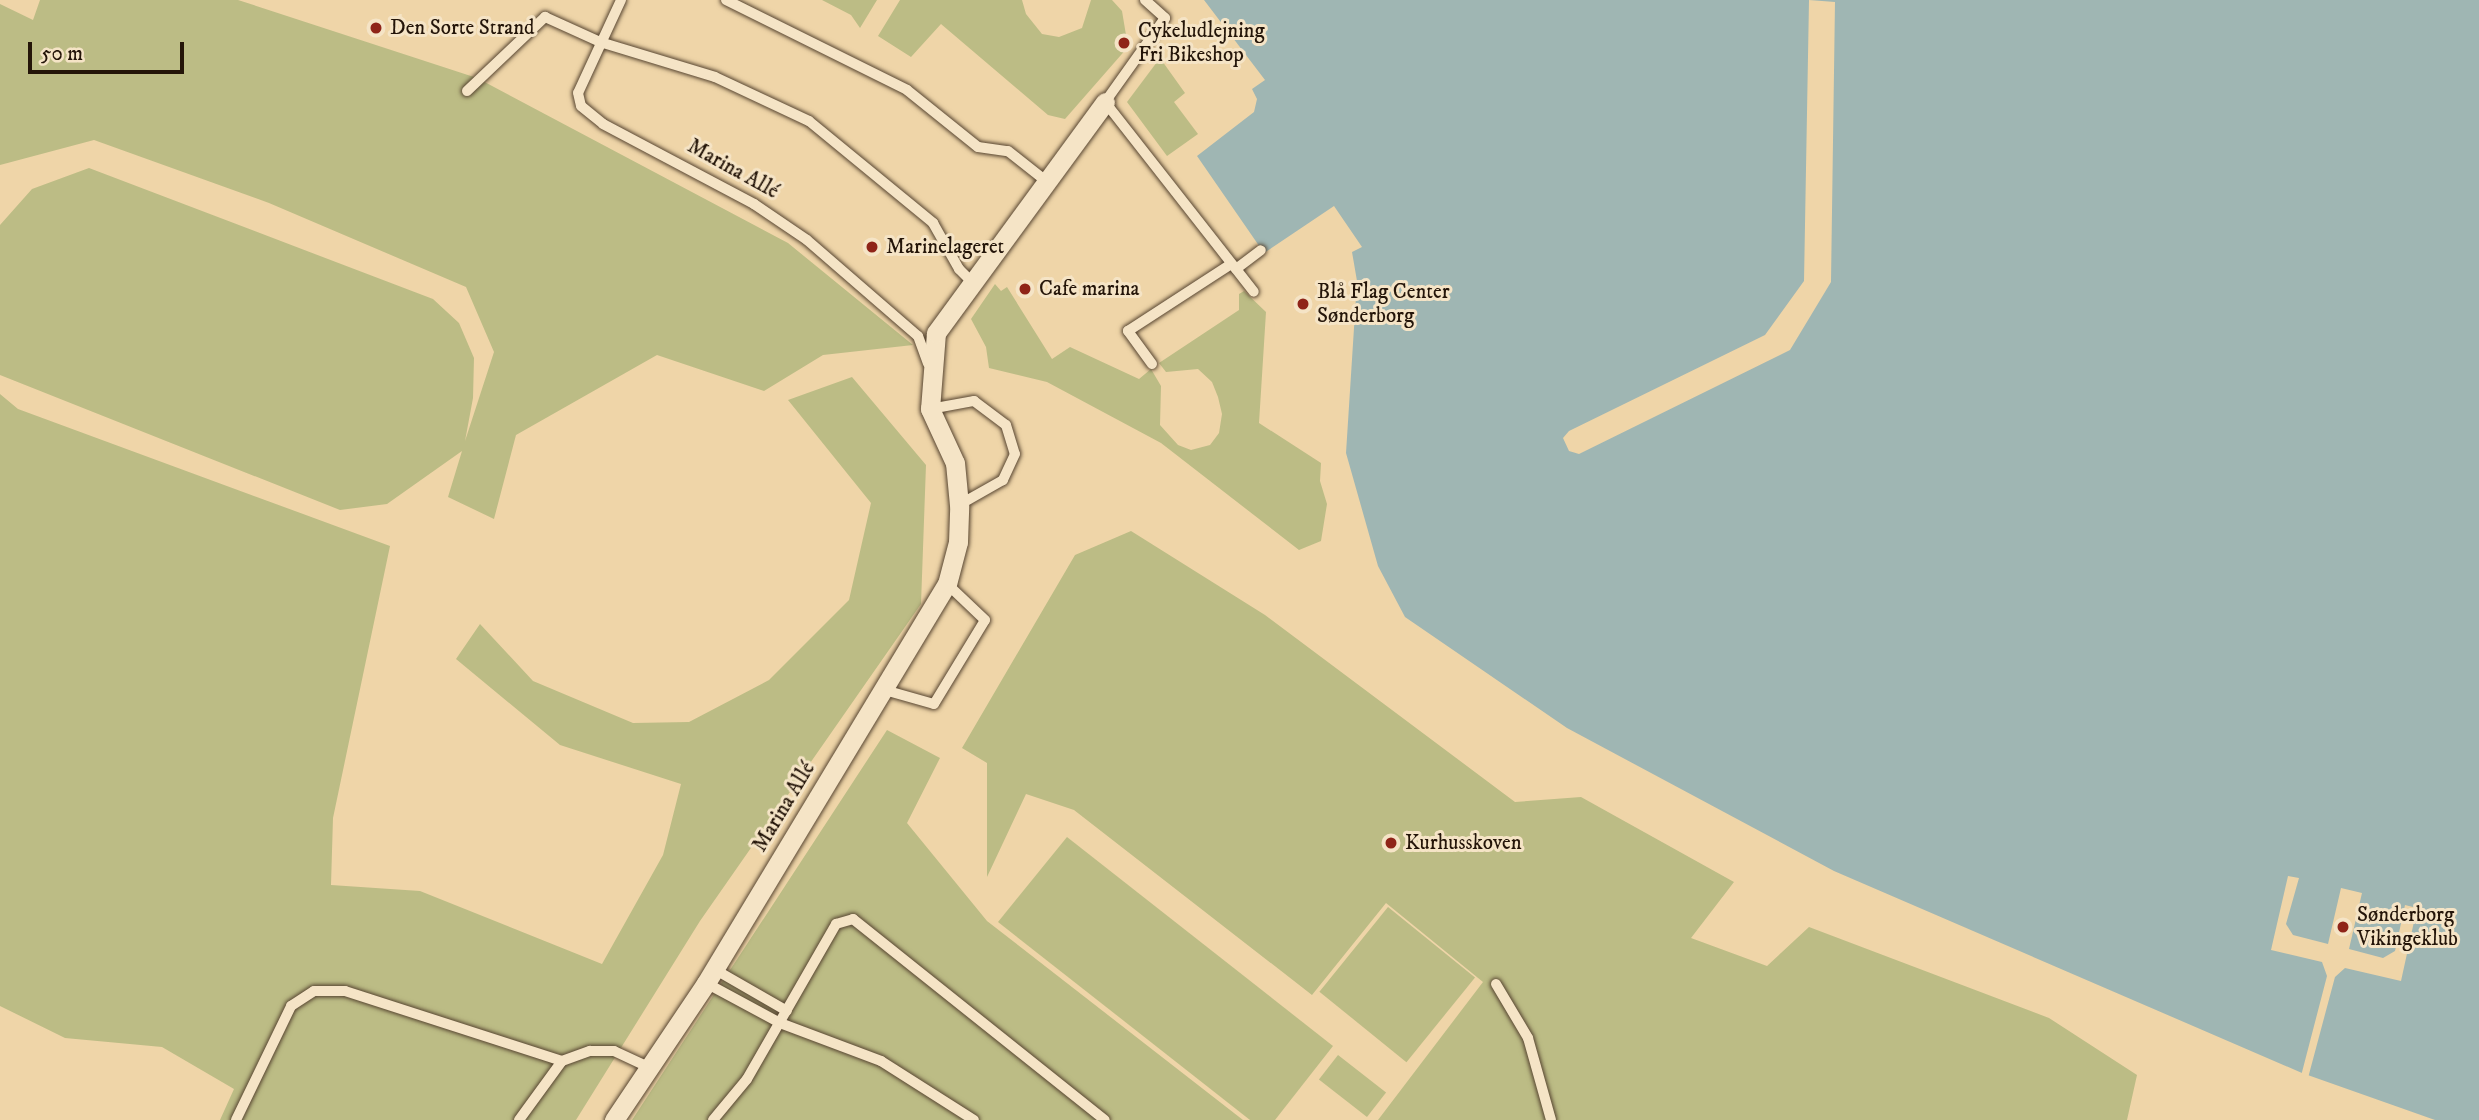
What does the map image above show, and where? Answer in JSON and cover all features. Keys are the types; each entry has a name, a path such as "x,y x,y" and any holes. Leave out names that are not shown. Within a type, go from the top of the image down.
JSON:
{"street":[{"name":"Marina Allé","path":"614,1120 710,976 880,689 947,584 958,542 959,505 955,463 930,409 930,367 936,333 1105,102"}],"lane":[{"name":"Marina Allé","path":"621,0 578,93 582,106 603,124 754,204 807,240 918,336 930,367"},
{"path":"726,0 907,90 978,147 1007,151 1046,181"},
{"name":"Marina Allé","path":"1105,102 1164,18 1145,0"},
{"path":"467,91 545,17 600,41 715,77 809,121 933,223 959,269 972,282"},
{"path":"1105,102 1254,292"},
{"path":"1153,364 1128,331 1261,250"},
{"path":"930,409 974,401 1006,425 1015,454 1003,480 959,505"},
{"path":"880,689 934,704 985,620 947,584"},
{"path":"713,1120 747,1079 836,924 853,919 1105,1120"},
{"path":"710,976 787,1011"},
{"path":"710,976 780,1023 881,1061 974,1120"},
{"path":"1496,984 1528,1038 1551,1120"},
{"path":"236,1120 291,1006 314,991 345,991 562,1061"},
{"path":"519,1120 562,1061 590,1051 614,1051 650,1068"}],"green space":[{"path":"40,0 238,0 477,78 788,243 913,345 823,355 764,391 657,355 516,435 494,519 448,497 462,451 387,504 340,510 0,375 0,225 32,189 89,168 433,299 459,323 474,358 473,398 465,441 494,352 466,287 269,203 94,140 0,165 0,4 33,20"},
{"path":"822,0 877,0 860,28 851,15"},
{"path":"900,0 1022,0 1026,14 1042,34 1059,37 1082,28 1091,0 1112,0 1122,11 1128,47 1065,119 1048,115 941,24 911,57 878,36"},
{"path":"1160,58 1185,93 1174,102 1198,134 1167,156 1127,102"},
{"path":"995,284 1001,291 1007,287 1052,359 1070,347 1139,379 1151,369 1161,386 1160,425 1178,445 1191,450 1210,445 1219,433 1222,414 1218,397 1212,382 1198,369 1166,372 1159,363 1239,310 1239,294 1244,291 1266,312 1259,423 1321,463 1320,481 1327,504 1321,541 1299,550 1161,443 1047,382 989,368 986,347 971,319"},
{"path":"852,377 926,465 921,604 700,921 576,1120 220,1120 234,1089 162,1047 65,1038 0,1006 0,394 18,409 390,546 333,818 331,885 420,891 602,964 663,855 681,784 560,745 456,659 480,624 533,681 633,723 689,722 769,680 849,600 871,503 788,400"},
{"name":"Kurhusskoven","path":"1131,531 1265,615 1515,802 1581,797 1734,882 1691,938 1767,966 1809,927 2049,1018 2137,1075 2127,1120 1378,1120 1483,982 1386,903 1312,995 1074,810 1026,794 987,877 987,763 962,748 1075,555"},
{"path":"887,730 940,758 907,823 987,921 1243,1120 632,1120"},
{"path":"1067,837 1333,1046 1275,1120 1250,1120 998,922"},
{"path":"1388,907 1475,977 1406,1062 1319,992"},
{"path":"1338,1055 1386,1093 1367,1117 1319,1079"}],"water":[{"path":"1204,0 2479,0 2479,1120 2435,1120 2302,1073 1834,871 1567,728 1405,617 1378,566 1346,453 1357,281 1352,252 1362,247 1334,206 1264,253 1197,156 1254,112 1257,99 1252,89 1265,80"}],"pier":[{"path":"1809,0 1835,2 1831,282 1790,350 1579,454 1569,451 1563,438 1569,431 1765,335 1804,281"},
{"name":"Sønderborg Vikingeklub","path":"2288,876 2299,878 2286,924 2293,935 2328,944 2341,888 2362,893 2349,949 2383,958 2395,951 2405,905 2417,908 2401,981 2345,968 2335,977 2308,1078 2301,1076 2327,976 2322,962 2271,950"}],"place":[{"name":"Den Sorte Strand","path":"376,28"},
{"name":"Cykeludlejning Fri Bikeshop","path":"1124,43"},
{"name":"Marinelageret","path":"872,247"},
{"name":"Cafe marina","path":"1025,289"},
{"name":"Blå Flag Center Sønderborg","path":"1303,304"},
{"name":"Kurhusskoven","path":"1391,843"},
{"name":"Sønderborg Vikingeklub","path":"2343,927"}]}
